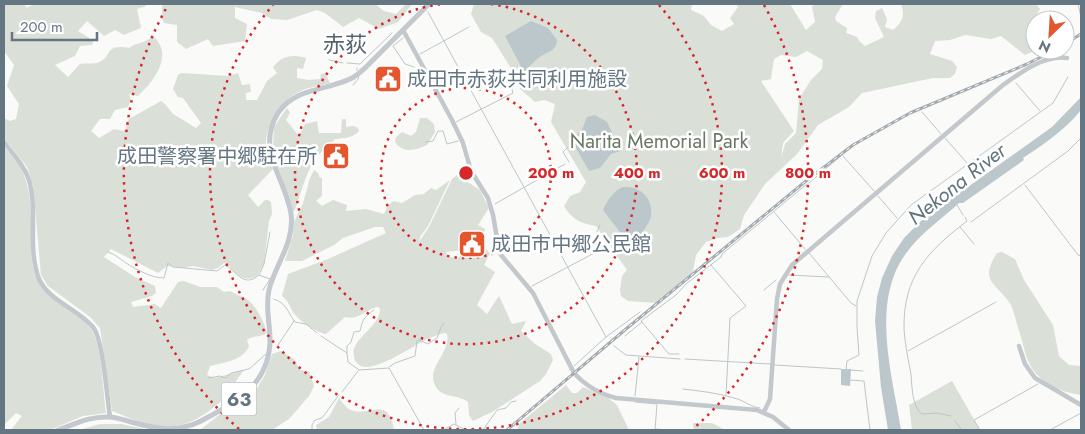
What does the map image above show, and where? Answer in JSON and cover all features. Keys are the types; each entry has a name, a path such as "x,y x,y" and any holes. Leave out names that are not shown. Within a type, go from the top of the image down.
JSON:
{"main road":[{"name":"63","path":"58,430 90,418 110,417 162,429 183,428 200,421 239,399 252,387 263,371 269,353 268,298 291,230 291,214 288,202 270,150 273,124 279,113 296,96 352,78 366,68 429,4"}],"street":[{"path":"403,30 452,120 463,143 471,171 488,198 501,255 534,294 576,375 596,390 616,398 739,408 764,412 789,430"},
{"path":"764,412 770,399 777,299 780,284 792,265 1003,85 1047,60"},
{"path":"4,142 22,165 29,181 32,197 34,253 39,278 50,293 91,325 98,338 110,417"},
{"path":"1019,346 1026,364 1035,378 1081,405"}],"green space":[{"path":"4,4 25,4 26,8 35,4 145,4 146,6 137,9 141,28 124,35 115,30 104,36 87,21 78,31 93,42 92,45 80,46 75,56 55,65 68,77 80,64 102,61 112,49 129,48 154,37 160,44 162,60 150,84 138,96 129,94 131,100 128,107 115,110 110,119 100,119 91,131 99,138 114,129 123,131 126,129 129,119 161,101 173,114 196,128 201,123 183,98 178,97 173,89 178,75 181,73 228,76 238,73 242,85 250,84 251,92 246,93 246,100 257,100 267,81 277,73 273,67 276,63 284,58 296,56 306,58 303,69 297,68 297,78 320,79 321,74 325,73 330,83 305,89 291,97 282,106 269,127 266,146 273,169 248,195 258,207 265,200 271,202 272,214 269,221 264,264 257,276 249,279 241,277 229,265 224,263 212,270 193,266 184,268 167,266 158,273 111,249 104,257 135,277 155,286 156,293 131,302 133,307 155,304 161,308 178,282 184,281 200,287 217,287 224,292 230,291 253,304 259,314 267,333 247,340 249,346 243,355 221,364 210,366 207,375 215,378 244,370 236,381 236,387 210,410 191,422 169,427 156,426 139,422 112,411 100,328 90,317 48,286 41,275 33,185 27,167 4,138 4,118 10,121 16,119 19,104 7,86 14,65 4,51"},
{"path":"162,4 375,4 384,11 396,14 406,4 412,4 398,22 379,29 359,18 343,27 325,13 317,10 287,20 271,19 262,13 235,7 235,18 247,24 245,41 213,46 208,39 186,49 177,42 177,25 164,23"},
{"name":"Narita Memorial Park","path":"474,4 692,4 691,10 704,16 711,25 722,31 734,24 730,18 738,7 736,4 790,4 806,30 815,22 812,7 814,4 843,4 835,17 836,21 847,28 846,33 857,37 865,46 884,37 875,18 876,11 882,8 887,19 885,27 893,30 902,18 901,4 1036,4 1040,9 1025,10 1025,55 1001,36 991,39 965,35 950,40 935,41 930,54 952,61 957,67 955,74 950,78 933,78 862,93 849,107 818,125 797,154 765,184 744,215 740,229 728,237 706,242 696,255 693,271 690,276 657,303 628,301 621,296 622,276 627,270 596,226 577,220 564,206 570,196 580,192 586,182 551,122 555,104 544,100 535,102 520,89 519,81 492,38 481,32 471,14","holes":["807,51 823,60 822,69 811,80 799,99 796,133 785,144 781,158 783,143 794,131 761,81 771,79 774,59 781,55 796,57"]},
{"path":"287,108 290,113 286,120 299,136 305,124 317,121 319,133 341,133 342,119 346,119 346,127 354,126 359,131 352,136 335,139 315,159 294,212 273,151 274,127"},
{"path":"420,118 427,118 434,124 435,132 427,145 410,150 398,146 395,142 396,137 402,132 411,136 416,132"},
{"path":"4,146 17,162 27,183 31,211 32,259 37,279 47,294 77,315 90,327 100,356 106,413 83,416 50,430 11,430 22,416 16,413 4,425"},
{"path":"314,170 322,178 322,196 316,201 322,206 333,200 347,205 346,211 366,209 384,214 388,205 394,201 402,203 415,195 424,194 431,188 436,190 450,180 419,242 429,227 452,179 457,175 480,190 489,208 478,225 485,229 482,236 483,248 446,252 448,256 456,259 465,253 486,249 490,253 484,265 495,272 477,305 487,314 499,296 512,324 526,321 521,331 535,344 551,354 553,360 540,381 492,412 473,421 469,415 468,402 441,392 435,385 434,372 446,347 447,334 444,333 425,340 384,362 367,367 360,366 355,361 354,350 360,339 377,320 380,309 378,307 358,316 345,317 326,334 313,329 299,319 282,296 288,274 328,259 386,233 383,227 375,227 343,238 334,245 302,261 285,261 293,235 294,222 303,203"},
{"path":"1002,252 1015,259 1024,280 1053,325 1059,356 1069,365 1081,366 1081,395 1050,385 1037,375 1028,361 1011,305 989,277 989,271 997,253"},
{"path":"281,351 294,359 300,370 309,371 314,386 309,396 289,419 272,430 200,430 228,408 237,404 256,390 265,375 272,354"},
{"path":"952,381 980,430 912,430 909,405"},
{"path":"566,385 572,393 577,393 583,387 608,398 617,405 629,430 517,430 520,423"},
{"path":"339,398 345,406 352,410 361,412 384,411 388,414 394,430 317,430 316,425 329,417"},
{"path":"693,423 712,423 725,430 695,430"},
{"path":"100,424 121,424 149,430 79,430"}],"shaded area":[{"path":"531,21 548,28 557,40 553,49 524,72 505,36"},
{"path":"1081,97 1081,110 1068,124 1023,158 1024,160 963,203 959,203 916,241 898,267 890,288 886,336 901,430 888,430 881,387 875,321 877,297 882,278 892,256 904,238 923,219 1052,127"},
{"path":"595,115 607,122 621,151 611,154 600,168 589,171 571,139 584,126 587,117"},
{"path":"623,187 635,189 644,194 648,199 651,210 649,223 641,235 638,244 632,248 603,210 616,191"},
{"path":"841,369 851,369 850,386 841,385"}],"waterway":[{"path":"1078,4 1081,17"},
{"path":"428,12 606,337"},
{"path":"420,54 469,27"},
{"path":"347,63 360,64 392,33"},
{"path":"403,38 393,46 405,64 414,67"},
{"path":"329,60 343,63"},
{"path":"456,122 513,93 510,82 523,68"},
{"path":"353,85 359,76"},
{"name":"Nekona River","path":"846,370 847,361 859,355 857,301 872,256 886,233 911,205 1053,103 1068,77"},
{"path":"1016,83 1040,111"},
{"path":"922,112 941,134"},
{"path":"426,142 433,141 438,131 443,131 447,144 458,141"},
{"name":"Nekona River","path":"945,138 967,163"},
{"path":"971,222 1068,151 1081,138"},
{"path":"568,147 563,152 569,162"},
{"path":"809,183 849,149"},
{"path":"843,156 874,191"},
{"path":"495,204 565,164"},
{"path":"679,354 669,354 641,321 676,295 686,284 807,184"},
{"path":"1025,185 1078,255 1081,256"},
{"name":"Nekona River","path":"878,196 897,218"},
{"name":"Nekona River","path":"957,205 963,215"},
{"path":"774,212 805,249"},
{"path":"951,416 937,413 922,414 916,406 905,340 905,310 913,279 920,266 941,243 967,221 965,217"},
{"path":"532,286 602,249 604,246 596,234 600,225"},
{"path":"960,227 974,244"},
{"path":"259,275 264,264 270,232"},
{"path":"108,252 140,271 159,278 164,278 168,263 173,267 217,271 225,265 244,279 253,279 259,275 270,279 263,290"},
{"path":"809,253 851,303 856,306"},
{"path":"711,265 746,306 730,318 726,395"},
{"path":"789,275 829,277"},
{"path":"764,290 776,280"},
{"path":"274,299 285,306 295,322 306,324 317,333"},
{"path":"908,351 996,302"},
{"path":"347,353 347,346 351,342 354,332 360,331 364,319 374,310"},
{"path":"574,366 606,337 640,312"},
{"path":"278,345 294,321"},
{"path":"625,336 642,322"},
{"path":"389,367 415,356 417,341 428,344 437,338 444,323"},
{"path":"321,336 347,353 348,362 359,370 389,368 424,430"},
{"path":"614,346 626,355 680,359"},
{"path":"208,378 220,376 225,378 231,373 249,369 266,354"},
{"path":"635,396 639,357"},
{"path":"685,359 770,364"},
{"path":"775,365 841,369"},
{"path":"850,370 863,371"},
{"path":"342,392 358,371"},
{"path":"850,380 864,381 870,430"},
{"path":"980,430 974,420 1038,384"},
{"path":"683,389 728,396 760,408"},
{"path":"312,430 315,420 322,418 339,395"},
{"path":"483,430 497,410 506,408 511,402 516,401"},
{"path":"635,402 657,404 655,430"},
{"path":"456,424 455,413 459,408"},
{"path":"1050,430 1081,413"},
{"path":"955,421 962,430"},
{"path":"443,430 454,424 466,430"},
{"path":"655,429 669,430"}],"railway":[{"path":"1075,38 1081,34"},
{"path":"507,430 626,329 806,181 853,145 910,113 1035,60"}],"place":[{"name":"成田市赤荻共同利用施設","path":"388,79"},
{"name":"成田警察署中郷駐在所","path":"336,156"},
{"name":"成田市中郷公民館","path":"472,244"}],"district":[{"name":"赤荻","path":"345,44"}]}
